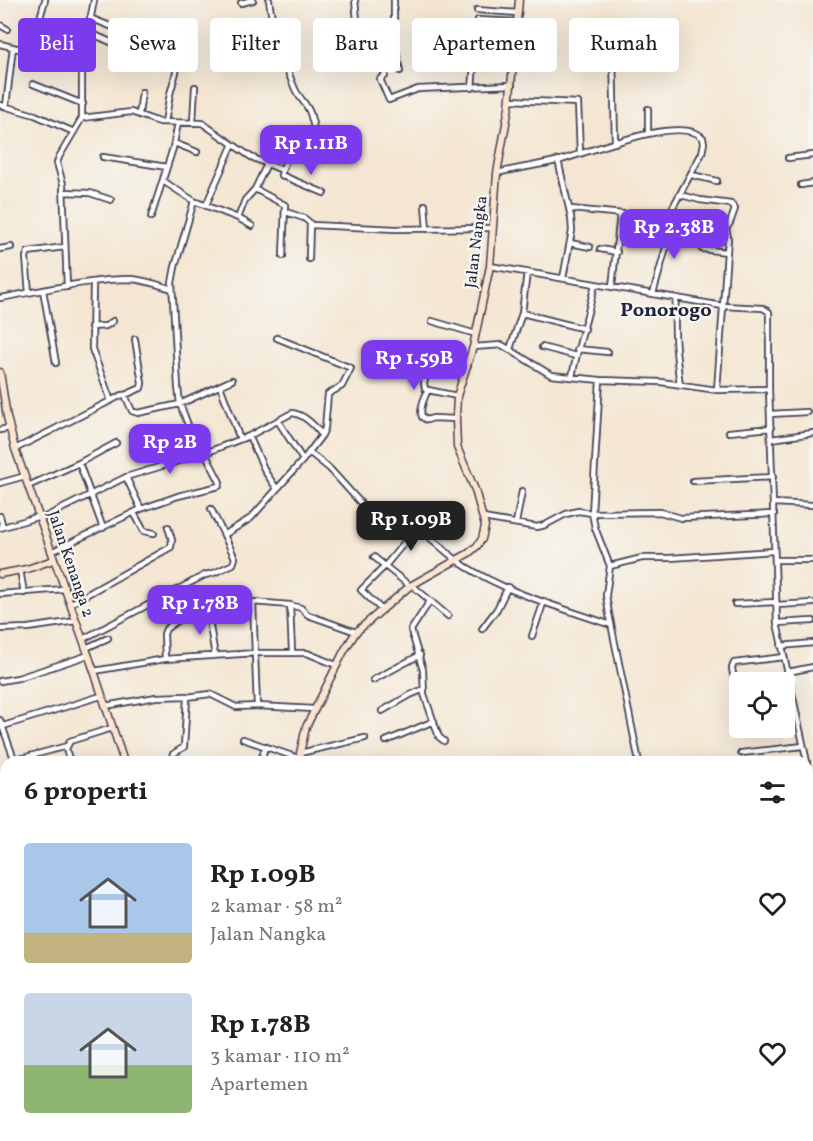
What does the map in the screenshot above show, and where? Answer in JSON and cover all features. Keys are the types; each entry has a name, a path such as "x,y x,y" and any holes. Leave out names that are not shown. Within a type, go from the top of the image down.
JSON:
{"street":[{"path":"40,18 45,0"},
{"path":"90,18 94,0"},
{"path":"241,3 253,0"},
{"path":"269,0 284,62 296,90 308,107 315,144 312,149 289,150 282,177 324,193"},
{"path":"355,0 357,18"},
{"path":"394,0 394,18"},
{"name":"Jalan Nangka","path":"518,18 519,0"},
{"path":"477,10 518,14"},
{"path":"0,25 7,29"},
{"path":"0,44 18,48"},
{"path":"13,47 3,106 35,115 75,132"},
{"path":"67,287 63,181 57,163 82,118 82,72"},
{"path":"165,122 177,72"},
{"path":"384,72 385,76 380,79 389,100 418,89 512,85"},
{"path":"472,88 473,72"},
{"name":"Jalan Nangka","path":"301,756 306,727 336,665 356,632 412,586 457,560 477,546 482,539 485,526 468,471 458,453 456,419 458,396 473,347 490,266 497,172 513,72"},
{"path":"613,72 615,143"},
{"path":"33,84 82,104"},
{"path":"193,122 195,87"},
{"path":"139,114 142,92"},
{"path":"510,100 578,103 580,154"},
{"path":"648,109 648,134"},
{"path":"82,118 127,112 165,122 205,124 232,146 282,170"},
{"path":"151,217 178,123"},
{"path":"497,172 558,160 648,134 675,130 700,134 704,143 692,175 668,218"},
{"path":"174,143 198,152"},
{"path":"206,205 232,146"},
{"path":"788,158 813,155"},
{"path":"102,157 167,167"},
{"path":"558,160 571,209 570,243 563,278"},
{"path":"238,218 245,200 255,189 267,164"},
{"path":"692,175 717,181"},
{"path":"163,181 194,201 238,218 252,226"},
{"path":"801,185 813,183"},
{"path":"255,189 284,204 286,212 283,256"},
{"path":"63,192 90,193 111,200"},
{"path":"681,195 731,204 735,209 726,228 728,238 717,390"},
{"path":"51,552 141,509 178,496 219,486 220,482 202,454 180,404 172,289 175,267 194,201"},
{"path":"425,205 427,229"},
{"path":"571,209 718,223 726,228"},
{"path":"286,212 304,218 311,225 427,229 492,228"},
{"path":"612,287 620,213"},
{"path":"652,294 674,219"},
{"path":"700,222 702,249 727,252"},
{"path":"309,259 311,225"},
{"path":"570,243 590,247"},
{"path":"0,249 11,247"},
{"path":"29,293 26,258 28,252 64,247"},
{"path":"600,249 617,252"},
{"path":"490,266 723,306 763,308 769,312 769,389 777,623 788,672 813,667"},
{"path":"510,349 522,313 527,272"},
{"path":"0,298 131,279 172,289"},
{"path":"93,283 91,327 93,353 111,401"},
{"path":"572,377 577,349 585,329 595,284"},
{"path":"43,290 56,363"},
{"path":"676,298 674,333 680,385"},
{"path":"522,313 585,329"},
{"path":"91,327 106,326 113,321"},
{"path":"432,321 476,334"},
{"path":"224,536 251,518 303,460 322,435 325,428 328,394 342,386 351,368 277,338"},
{"path":"15,450 141,388 135,339"},
{"path":"473,347 502,345 545,372 572,377 661,382 717,390 769,389"},
{"path":"542,347 576,356"},
{"path":"577,349 608,352"},
{"path":"458,396 428,390 424,383 432,355 468,365"},
{"name":"Jalan Kenanga 2","path":"0,372 15,450 89,655 122,756"},
{"path":"125,395 130,408 135,413 180,404 232,380"},
{"path":"600,380 592,513 595,528 610,566 606,595 638,756"},
{"path":"220,386 240,439"},
{"path":"428,390 420,414 422,417 427,420 456,419"},
{"path":"770,414 807,412"},
{"path":"0,516 1,527 40,518 91,496 126,477 202,454 249,435 292,413 297,413 309,421 322,435"},
{"path":"278,421 303,460"},
{"path":"0,430 9,428"},
{"path":"729,432 771,428"},
{"path":"771,439 813,433"},
{"path":"249,435 266,473 277,489"},
{"path":"28,486 116,443"},
{"path":"309,452 330,469 386,531 389,531 402,515 457,560 477,573 544,601 611,625"},
{"path":"79,463 103,528"},
{"path":"0,483 25,476"},
{"path":"126,477 141,509"},
{"path":"693,481 772,477"},
{"path":"516,523 522,491"},
{"path":"773,503 813,505"},
{"path":"83,639 205,575 233,564 235,558 211,509"},
{"path":"483,518 541,526 572,511 660,512 681,518 774,514"},
{"path":"134,513 144,531 154,533"},
{"path":"382,610 361,591 418,526"},
{"path":"70,604 171,547 172,540 168,527"},
{"path":"610,566 642,558 774,551"},
{"path":"374,557 448,615"},
{"path":"0,574 53,560"},
{"path":"775,560 813,560"},
{"path":"20,570 24,593"},
{"path":"482,629 508,587"},
{"path":"0,594 64,589"},
{"path":"430,601 411,630 420,655 423,689 440,737 444,741"},
{"path":"532,636 544,601"},
{"path":"257,706 253,602 291,605 301,608 308,615 356,632"},
{"path":"165,659 164,634 166,629 198,603 204,604 207,608 215,656"},
{"path":"735,604 813,603"},
{"path":"291,605 292,652"},
{"path":"0,629 28,628 76,621"},
{"path":"777,623 813,621"},
{"path":"86,648 108,638"},
{"path":"781,646 813,643"},
{"path":"94,671 165,659 292,652 307,653 336,665"},
{"path":"0,681 18,678 89,655"},
{"path":"373,680 420,655"},
{"path":"733,672 734,663 784,657"},
{"path":"382,711 423,689"},
{"path":"105,706 156,697 210,694 236,707 314,709"},
{"path":"13,756 1,724 102,696"},
{"path":"172,756 184,747 187,697"},
{"path":"795,707 805,756"},
{"path":"386,741 434,721"},
{"path":"69,756 67,746 70,741 112,728"},
{"path":"307,756 365,738"},
{"path":"243,740 295,756"},
{"path":"30,756 67,746"},
{"path":"262,756 265,746"},
{"path":"741,753 803,746"}],"district":[{"name":"Ponorogo","path":"666,311"}]}
